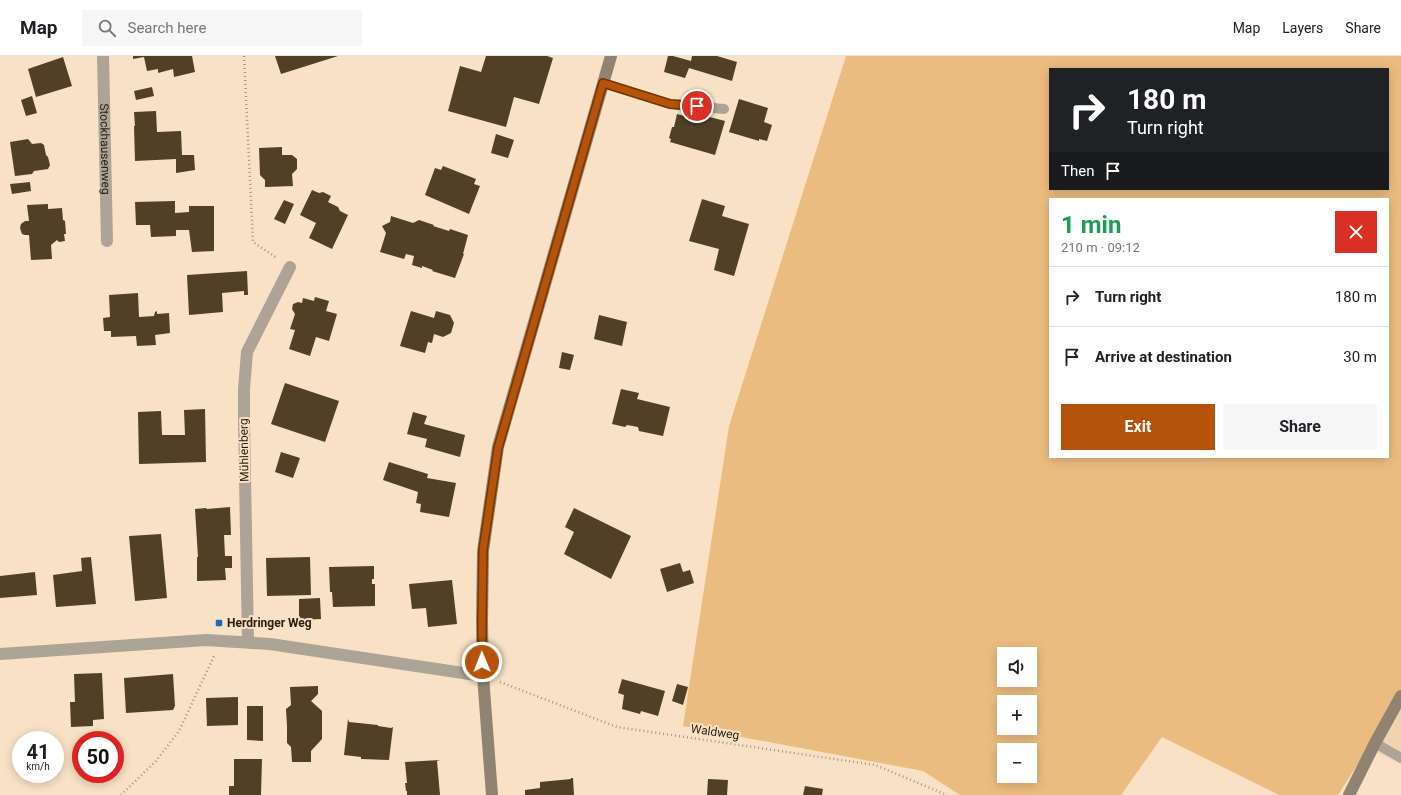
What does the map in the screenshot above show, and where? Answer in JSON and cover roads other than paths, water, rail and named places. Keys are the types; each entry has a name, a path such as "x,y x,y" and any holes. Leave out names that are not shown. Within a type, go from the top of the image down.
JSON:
{"main road":[{"path":"492,795 483,676 483,550 498,448 611,56"},
{"path":"1349,795 1401,696"}],"street":[{"name":"Stockhausenweg","path":"104,56 107,241"},
{"name":"Mühlenberg","path":"248,642 244,422 244,389 247,352 290,267"},
{"path":"0,654 216,640 270,644 483,676"}],"lane":[{"path":"603,83 670,104 724,109"},
{"path":"1375,743 1401,758"}],"place":[{"name":"Herdringer Weg","path":"219,623"}]}
